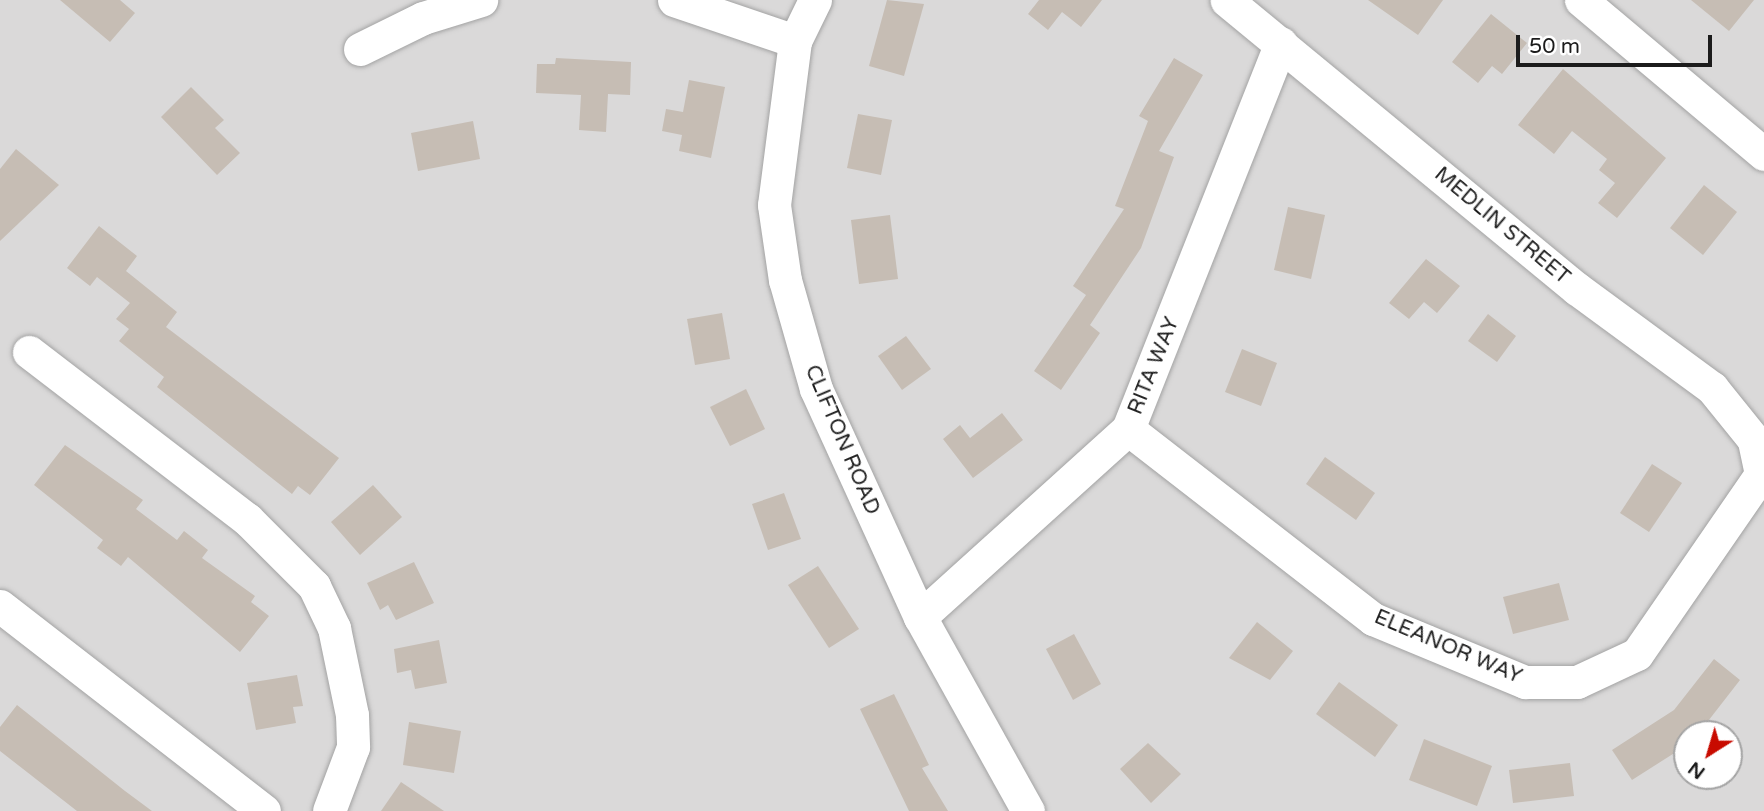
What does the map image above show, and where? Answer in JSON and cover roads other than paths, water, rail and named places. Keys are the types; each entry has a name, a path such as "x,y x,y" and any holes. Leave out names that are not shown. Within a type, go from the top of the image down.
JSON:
{"street":[{"path":"360,49 424,18 481,0"},
{"path":"674,0 795,41"},
{"name":"CLIFTON ROAD","path":"815,0 795,41 774,205 785,280 816,389 920,617 1027,811"},
{"name":"MEDLIN STREET","path":"1227,0 1577,289 1712,387 1754,440 1761,466"},
{"path":"1581,0 1764,154"},
{"name":"RITA WAY","path":"920,617 1128,429 1282,43"},
{"path":"29,352 256,527 314,586 337,638 352,715 352,747 328,811"},
{"name":"ELEANOR WAY","path":"1128,429 1373,619 1525,682 1577,682 1637,654 1739,513 1761,474 1761,466"},
{"path":"0,606 264,811"}]}
